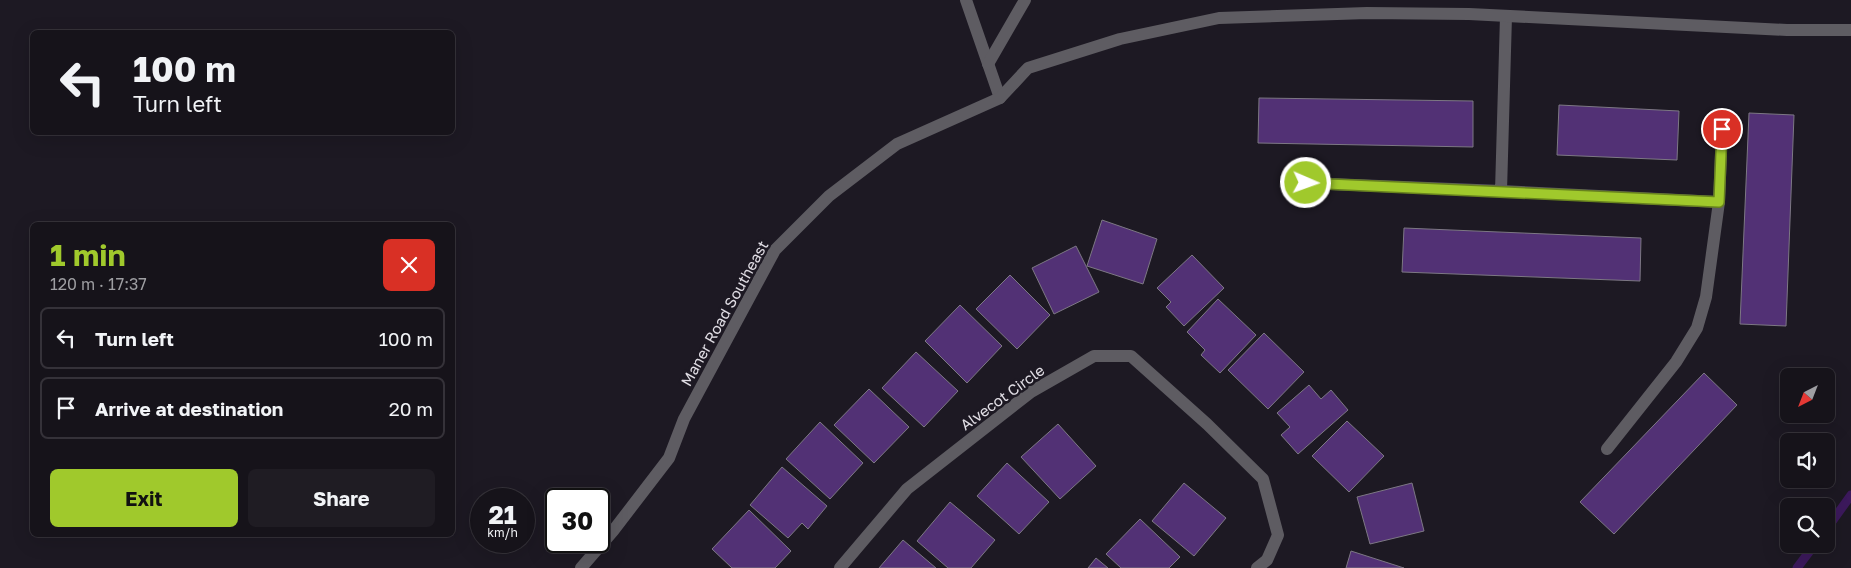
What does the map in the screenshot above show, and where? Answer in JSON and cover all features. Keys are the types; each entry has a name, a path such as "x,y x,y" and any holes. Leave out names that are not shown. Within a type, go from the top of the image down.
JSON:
{"street":[{"path":"966,0 1000,98"},
{"path":"988,64 1024,0"},
{"name":"Maner Road Southeast","path":"581,568 613,531 669,458 684,419 775,250 829,196 898,144 1000,98 1028,68 1120,39 1219,18 1367,13 1506,16 1787,30 1851,30"},
{"path":"1502,191 1506,16"},
{"path":"1607,449 1676,362 1697,328 1706,297 1719,202 1722,129"},
{"path":"1306,183 1719,202"},
{"name":"Alvecot Circle","path":"840,568 908,489 1031,392 1094,356 1131,356 1207,424 1263,479 1278,535 1267,560 1257,568"}],"building":[{"path":"1259,98 1473,101 1473,147 1258,143"},
{"path":"1559,105 1679,111 1677,160 1557,155"},
{"path":"1749,113 1794,115 1786,326 1740,324"},
{"path":"1102,220 1157,239 1143,284 1087,266"},
{"path":"1404,228 1641,238 1640,281 1402,272"},
{"path":"1076,246 1099,292 1054,314 1032,268"},
{"path":"1192,255 1224,288 1184,326 1166,307 1171,302 1157,288"},
{"path":"1010,275 1050,315 1017,349 976,309"},
{"path":"1218,299 1256,335 1220,373 1201,355 1205,350 1187,332"},
{"path":"960,305 1002,346 967,383 925,341"},
{"path":"1264,333 1304,372 1268,409 1228,370"},
{"path":"916,352 958,391 924,427 882,388"},
{"path":"1704,373 1737,405 1614,534 1580,502"},
{"path":"1309,385 1321,399 1331,390 1348,410 1298,454 1281,435 1290,427 1277,413"},
{"path":"869,389 909,427 874,463 834,425"},
{"path":"1347,421 1384,456 1349,492 1312,456"},
{"path":"820,422 863,463 830,499 786,459"},
{"path":"1058,424 1096,466 1060,499 1021,457"},
{"path":"1007,463 1049,502 1019,534 977,496"},
{"path":"782,467 827,506 808,529 802,523 788,538 750,505"},
{"path":"1184,483 1226,518 1194,556 1152,521"},
{"path":"1412,483 1424,531 1370,544 1357,497"},
{"path":"950,502 995,540 971,568 948,568 917,541"},
{"path":"749,510 791,551 775,568 732,568 712,549"},
{"path":"1140,519 1180,557 1169,568 1121,568 1106,554"},
{"path":"903,540 936,568 879,568"},
{"path":"1351,551 1404,568 1346,568"},
{"path":"1096,558 1108,568 1088,568"}],"waterway":[{"path":"1835,517 1851,495"},
{"path":"1797,568 1808,553"}],"route":[{"path":"1306,183 1719,202 1722,129"}]}
